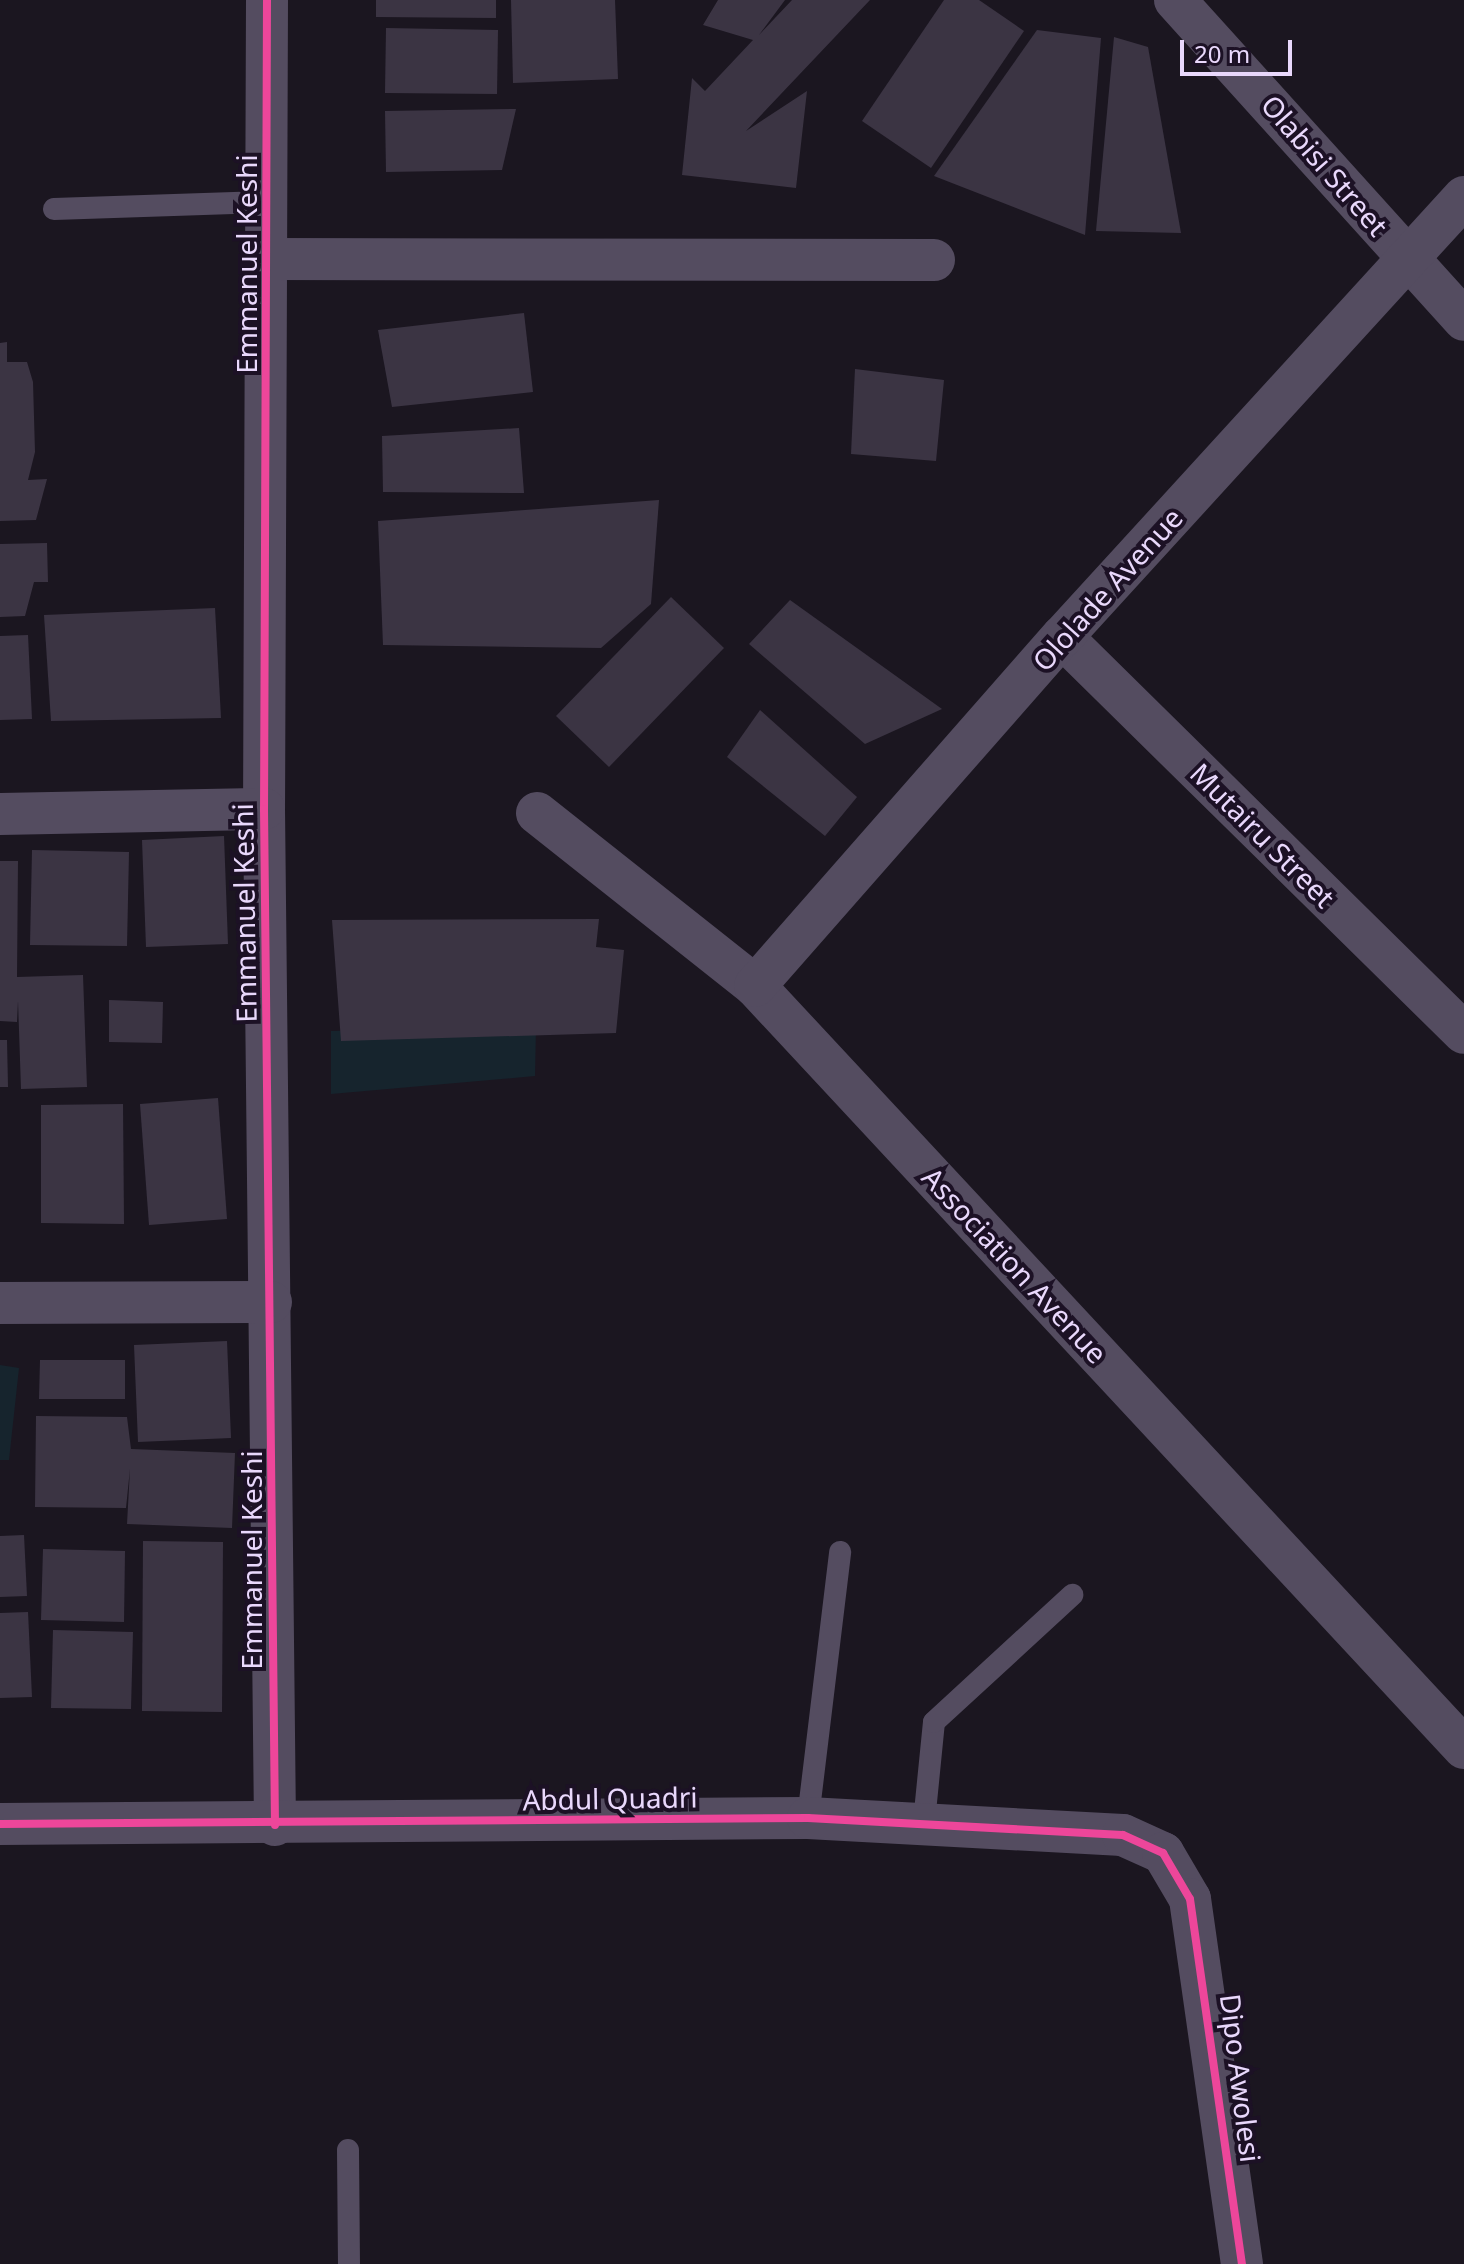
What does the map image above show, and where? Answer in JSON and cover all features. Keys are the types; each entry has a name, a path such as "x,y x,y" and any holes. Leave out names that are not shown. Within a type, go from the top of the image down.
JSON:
{"street":[{"name":"Emmanuel Keshi","path":"267,0 269,259 264,809 275,1825"},
{"name":"Olabisi Street","path":"1175,0 1408,262 1464,320"},
{"name":"Ololade Avenue","path":"755,986 1062,637 1408,262 1464,197"},
{"path":"269,259 934,260"},
{"name":"Mutairu Street","path":"1062,637 1464,1033"},
{"path":"0,814 264,809"},
{"name":"Association Avenue","path":"537,813 755,986 1464,1748"},
{"path":"0,1303 271,1302"},
{"name":"Abdul Quadri","path":"0,1824 275,1825 808,1818 924,1822 1123,1835 1163,1853 1190,1899"},
{"name":"Dipo Awolesi","path":"1190,1899 1242,2264"}],"lane":[{"path":"54,209 268,202"},
{"path":"808,1818 840,1552"},
{"path":"924,1822 934,1722 1072,1595"},
{"path":"348,2150 349,2264"}],"shaded area":[{"path":"536,1026 535,1076 331,1094 331,1031"},
{"path":"0,1365 19,1368 9,1460 0,1460"}],"building":[{"path":"376,0 496,0 496,18 376,17"},
{"path":"511,0 615,0 618,79 513,83"},
{"path":"718,0 785,0 759,35 792,0 870,0 746,131 807,91 796,188 682,175 692,78 705,91 753,40 703,25"},
{"path":"944,0 979,0 1024,31 931,168 862,121"},
{"path":"386,28 498,30 497,94 385,93"},
{"path":"1037,30 1101,38 1085,235 934,176"},
{"path":"1114,37 1148,47 1181,233 1096,231"},
{"path":"516,109 502,170 386,172 385,111"},
{"path":"524,313 533,392 392,407 378,330"},
{"path":"7,342 7,362 27,362 33,382 35,452 28,480 47,479 36,520 0,521 0,343"},
{"path":"855,369 944,380 936,461 851,454"},
{"path":"519,428 524,493 383,492 382,436"},
{"path":"659,500 651,604 601,648 383,645 378,521"},
{"path":"47,543 48,582 34,582 25,616 0,617 0,544"},
{"path":"671,597 724,648 609,767 556,716"},
{"path":"790,600 942,709 865,744 749,644"},
{"path":"215,608 221,718 51,721 44,615"},
{"path":"28,635 32,719 0,720 0,636"},
{"path":"760,710 857,797 825,836 727,757"},
{"path":"224,836 228,944 146,947 142,840"},
{"path":"32,850 129,852 127,946 30,945"},
{"path":"0,861 18,861 17,977 83,975 87,1087 21,1089 18,1001 17,1022 0,1021"},
{"path":"599,919 596,947 624,950 616,1033 341,1041 332,920"},
{"path":"109,1000 163,1002 162,1043 109,1042"},
{"path":"0,1040 7,1040 8,1087 0,1087"},
{"path":"218,1098 227,1219 149,1225 140,1104"},
{"path":"123,1104 124,1224 41,1223 41,1105"},
{"path":"227,1341 231,1438 138,1442 134,1345"},
{"path":"40,1360 125,1360 125,1399 39,1399"},
{"path":"36,1416 127,1417 131,1449 235,1453 232,1528 127,1524 130,1469 126,1508 35,1507"},
{"path":"24,1535 27,1596 0,1597 0,1536"},
{"path":"143,1541 223,1542 222,1712 142,1711"},
{"path":"43,1549 125,1551 124,1622 41,1620"},
{"path":"28,1612 32,1697 0,1698 0,1613"},
{"path":"53,1630 133,1632 131,1709 51,1708"}],"cycle path":[{"path":"267,0 264,809 275,1825"},
{"path":"0,1824 808,1818 1123,1835 1163,1853 1190,1899 1242,2264"}]}
